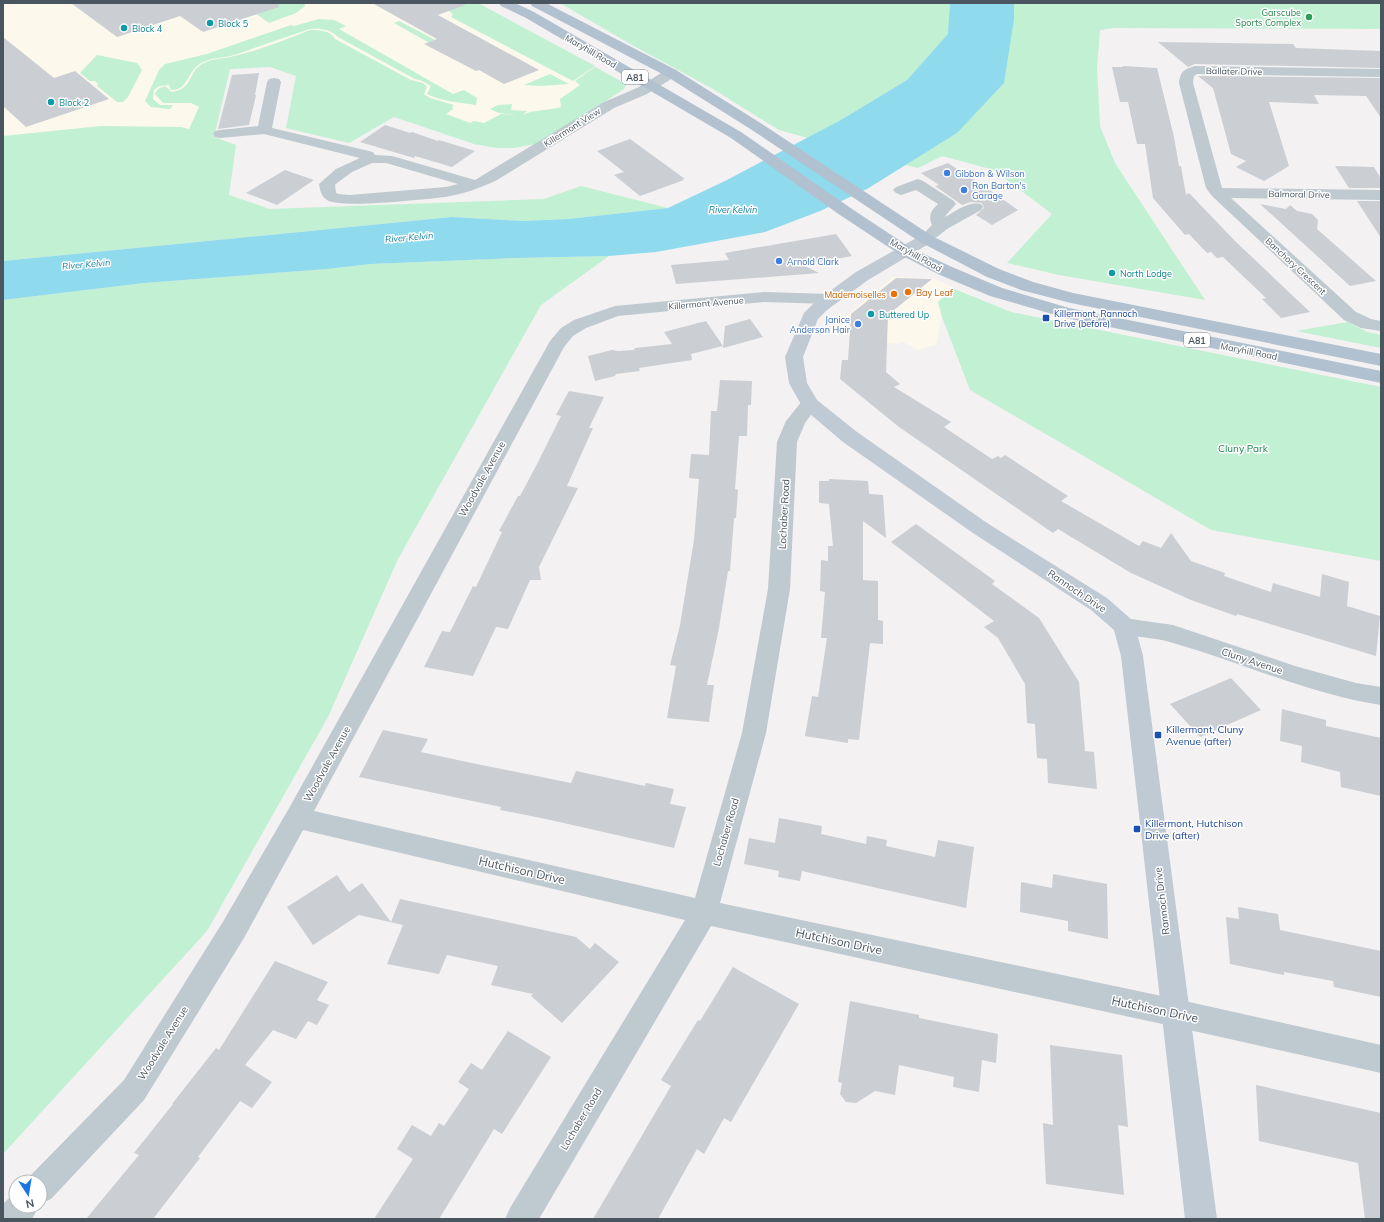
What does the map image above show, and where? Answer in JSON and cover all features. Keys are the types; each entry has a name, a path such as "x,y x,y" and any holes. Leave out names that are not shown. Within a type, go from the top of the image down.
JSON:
{"main road":[{"name":"Maryhill Road","path":"505,3 530,15 736,135 846,212 905,251 946,271 996,292 1066,313 1381,377"},
{"name":"Maryhill Road","path":"536,3 671,73 785,145 926,239 993,273 1027,286 1071,298 1381,360"},
{"path":"736,135 757,127"}],"street":[{"name":"Ballater Drive","path":"1218,193 1214,188 1186,83 1187,74 1195,70 1381,73"},
{"name":"Killermont View","path":"476,185 387,159 370,159 356,164 331,180 327,184 327,191 336,199 350,200 446,192 476,185 492,177 609,104 650,86 671,73"},
{"path":"264,130 274,82"},
{"name":"Killermont View","path":"220,134 264,130 368,155 370,159"},
{"path":"901,190 918,184 948,204 938,213 937,218 941,226"},
{"name":"Balmoral Drive","path":"1218,193 1381,195"},
{"name":"Banchory Crescent","path":"1218,193 1350,316 1367,324 1381,326"},
{"path":"926,239 941,226 975,207"},
{"name":"Rannoch Drive","path":"926,239 862,276 830,299 810,317 794,357 798,383 810,404 850,437 980,528 1099,604 1124,626 1132,656 1201,1219"},
{"name":"Killermont Avenue","path":"584,322 615,311 764,297 830,299"},
{"name":"Woodvale Avenue","path":"48,1180 134,1090 234,929 297,818 556,345 567,332 584,322"},
{"name":"Lochaber Road","path":"521,1219 704,912 756,725 780,589 787,442 796,421 810,404"},
{"name":"Cluny Avenue","path":"1124,626 1173,634 1294,675 1356,692 1381,696"},
{"name":"Hutchison Drive","path":"297,818 704,912 1176,1013 1381,1059"}],"shaded area":[{"path":"3,3 453,3 606,87 537,140 481,140 289,43 220,65 177,167 3,183"},
{"path":"893,277 933,278 953,287 938,302 942,317 936,345 918,350 903,342 896,344 874,341 828,331"}],"green space":[{"path":"241,3 304,3 305,6 296,13 269,23"},
{"path":"442,3 478,3 595,66 573,81 451,17 453,15"},
{"path":"560,3 950,3 949,34 907,80 808,138 779,130 713,89 632,45"},
{"path":"1014,3 1381,3 1381,29 1114,28 1100,30 1097,68 1100,126 1115,163 1205,300 1059,275 1007,263 1052,214 994,170 942,156 918,168 905,165 957,133 1014,19"},
{"path":"319,19 334,20 346,26 339,29 453,94 464,90 477,98 476,105 433,97 427,94 431,86 413,78 338,37 332,32 317,29 310,29 234,55 203,62 193,70 185,84 181,87 171,90 169,85 159,86 154,90 153,99 160,105 173,105 170,109 151,107 145,101 159,70 165,64 207,54 291,25 294,26"},
{"path":"399,21 441,43 435,46 394,23"},
{"path":"310,30 321,30 327,32 335,39 411,80 423,83 427,87 424,94 430,98 454,105 452,107 453,109 446,114 470,123 474,121 484,123 501,114 517,115 499,113 490,109 498,105 512,104 511,110 527,111 523,115 561,107 560,99 580,85 575,81 595,67 626,84 624,89 541,143 514,148 497,148 474,144 394,117 349,143 286,128 296,76 270,67 230,69 214,137 236,145 229,195 270,209 544,199 581,186 668,208 568,219 522,221 452,217 3,261 3,136 101,126 181,127 189,129 199,107 191,103 163,103 155,94 158,89 165,86 172,92 179,90 188,83 195,70 207,61 252,51"},
{"path":"97,55 137,63 142,70 128,97 123,102 117,102 97,86 98,84 95,81 90,81 80,73"},
{"path":"550,74 569,84 541,86 524,85"},
{"path":"609,256 541,305 398,559 328,717 207,931 3,1154 3,300 144,283 327,269 371,264"},
{"name":"Cluny Park","path":"952,288 1011,312 1381,387 1381,561 1211,530 970,390 942,317 938,302"},
{"path":"1348,322 1367,332 1381,335 1381,348 1296,331"}],"water":[{"name":"River Kelvin","path":"950,3 1014,3 1014,19 1004,83 957,133 867,189 820,211 765,232 656,252 609,256 371,264 327,269 144,283 3,300 3,261 452,217 522,221 568,219 668,208 725,181 839,121 907,80 948,34"}],"building":[{"path":"71,3 278,3 279,7 203,32 180,16 117,37"},
{"path":"372,3 464,3 465,5 438,15 539,70 504,84 479,70 476,71 424,44 437,39"},
{"name":"Block 2","path":"3,37 54,78 75,71 109,99 26,127 3,106"},
{"path":"1158,42 1293,44 1296,48 1381,51 1381,68 1195,64 1188,67"},
{"path":"1123,66 1157,68 1174,137 1179,166 1181,166 1186,195 1189,193 1235,241 1310,312 1281,318 1262,299 1266,298 1223,257 1217,258 1211,252 1207,253 1189,234 1185,235 1153,198 1145,144 1137,144 1128,102 1120,102 1112,67"},
{"path":"259,73 256,95 249,125 218,129 232,75"},
{"path":"1198,76 1381,78 1381,118 1366,96 1314,95 1319,104 1269,102 1289,166 1264,181 1236,167 1246,161 1231,154 1213,88"},
{"path":"385,125 475,151 452,167 415,156 414,158 360,142"},
{"path":"630,139 685,179 640,196 614,175 624,172 597,151"},
{"path":"948,163 1018,210 992,225 976,215 984,208 982,203 971,202 962,205 935,186 939,185 921,173"},
{"path":"1335,166 1374,167 1381,179 1381,188 1349,188"},
{"path":"285,170 314,180 277,205 246,193"},
{"path":"1357,201 1381,201 1381,238"},
{"path":"1260,204 1286,209 1290,205 1297,211 1312,214 1318,220 1317,229 1376,281 1350,286"},
{"name":"Arnold Clark","path":"836,234 852,256 803,265 819,273 676,284 671,265 729,260 725,253"},
{"path":"896,278 932,279 888,315 886,372 900,384 894,387 951,422 944,427 992,459 998,456 1001,458 1005,455 1068,496 1061,501 1139,546 1143,541 1161,548 1171,533 1191,561 1225,573 1224,576 1271,592 1273,583 1320,597 1322,574 1349,582 1347,606 1380,616 1376,656 1237,614 1236,616 1191,600 1131,573 1058,529 1053,533 899,427 840,379 842,360 848,360 851,314"},
{"path":"750,319 763,337 723,348 725,326"},
{"path":"706,321 723,346 691,354 692,360 639,368 640,371 616,374 615,376 595,381 588,356 612,350 634,350 635,348 672,344 664,332"},
{"path":"720,380 752,381 751,405 748,405 747,436 739,436 735,489 738,490 736,518 734,518 730,571 728,571 719,628 707,685 714,685 709,722 667,718 676,666 670,665 680,625 694,540 699,479 689,478 691,454 709,455 711,411 717,411"},
{"path":"569,391 604,397 589,428 593,428 567,486 578,488 539,567 541,580 530,580 508,629 496,627 473,676 424,667 442,631 450,632 473,586 476,587 502,532 499,531 518,496 520,496 561,416 556,415"},
{"path":"829,479 868,481 869,494 883,495 886,538 863,521 863,580 878,581 878,620 883,621 883,644 870,643 859,740 848,739 848,743 805,736 812,696 818,697 827,638 821,638 825,592 820,591 821,560 828,561 828,546 833,546 829,504 819,503 819,481 829,481"},
{"path":"916,524 995,581 992,584 1039,618 1079,682 1085,751 1094,752 1097,789 1048,783 1047,759 1037,758 1035,724 1027,723 1025,684 998,638 984,627 994,621 891,542"},
{"path":"1231,678 1261,710 1200,737 1170,704"},
{"path":"1282,709 1326,720 1326,726 1381,738 1381,796 1341,787 1340,772 1301,762 1302,746 1280,741"},
{"path":"383,730 428,739 421,752 462,761 571,783 576,771 645,786 646,783 674,789 670,804 686,807 674,848 500,810 501,807 359,777"},
{"path":"779,818 822,826 821,834 866,844 867,836 887,840 886,846 935,857 938,840 974,847 966,908 802,871 800,881 778,877 779,871 744,864 749,838 775,843"},
{"path":"1053,874 1107,884 1108,939 1068,931 1068,921 1020,912 1021,882 1052,888"},
{"path":"337,875 349,892 362,883 391,922 400,899 576,937 590,949 595,943 619,962 562,1023 531,996 533,994 491,985 498,966 447,955 439,974 387,964 403,925 359,915 313,945 287,907"},
{"path":"1238,907 1278,914 1280,930 1381,951 1381,997 1334,987 1333,981 1284,972 1284,975 1230,964 1226,917 1239,919"},
{"path":"275,961 328,982 317,1000 329,1005 317,1025 308,1021 296,1039 273,1030 245,1065 272,1082 252,1108 240,1101 198,1157 200,1158 153,1219 86,1219 139,1155 134,1153 216,1048 219,1050"},
{"path":"733,967 799,1004 731,1122 724,1118 704,1154 697,1149 658,1219 593,1219 671,1086 661,1080"},
{"path":"850,1001 919,1015 919,1018 998,1034 996,1063 982,1060 979,1092 953,1087 954,1077 899,1065 895,1095 875,1091 856,1103 846,1102 840,1094 842,1083 838,1082"},
{"path":"508,1031 551,1057 502,1134 494,1129 439,1219 374,1219 413,1159 397,1149 412,1125 431,1136 439,1123 444,1126 469,1089 458,1082 471,1063 482,1070"},
{"path":"1050,1045 1122,1055 1128,1127 1118,1125 1124,1195 1046,1184 1043,1123 1053,1125"},
{"path":"1256,1085 1381,1113 1381,1219 1365,1219 1358,1163 1259,1141"}],"place":[{"name":"Garscube Sports Complex","path":"1309,17"},
{"name":"Block 5","path":"210,23"},
{"name":"Block 4","path":"124,28"},
{"name":"Block 2","path":"51,102"},
{"name":"Gibbon & Wilson","path":"947,173"},
{"name":"Ron Barton's Garage","path":"964,190"},
{"name":"Arnold Clark","path":"779,261"},
{"name":"North Lodge","path":"1112,273"},
{"name":"Bay Leaf","path":"908,292"},
{"name":"Mademoiselles","path":"894,294"},
{"name":"Buttered Up","path":"871,314"},
{"name":"Killermont, Rannoch Drive (before)","path":"1046,318"},
{"name":"Janice Anderson Hair","path":"858,324"},
{"name":"Killermont, Cluny Avenue (after)","path":"1158,735"},
{"name":"Killermont, Hutchison Drive (after)","path":"1137,829"}]}
